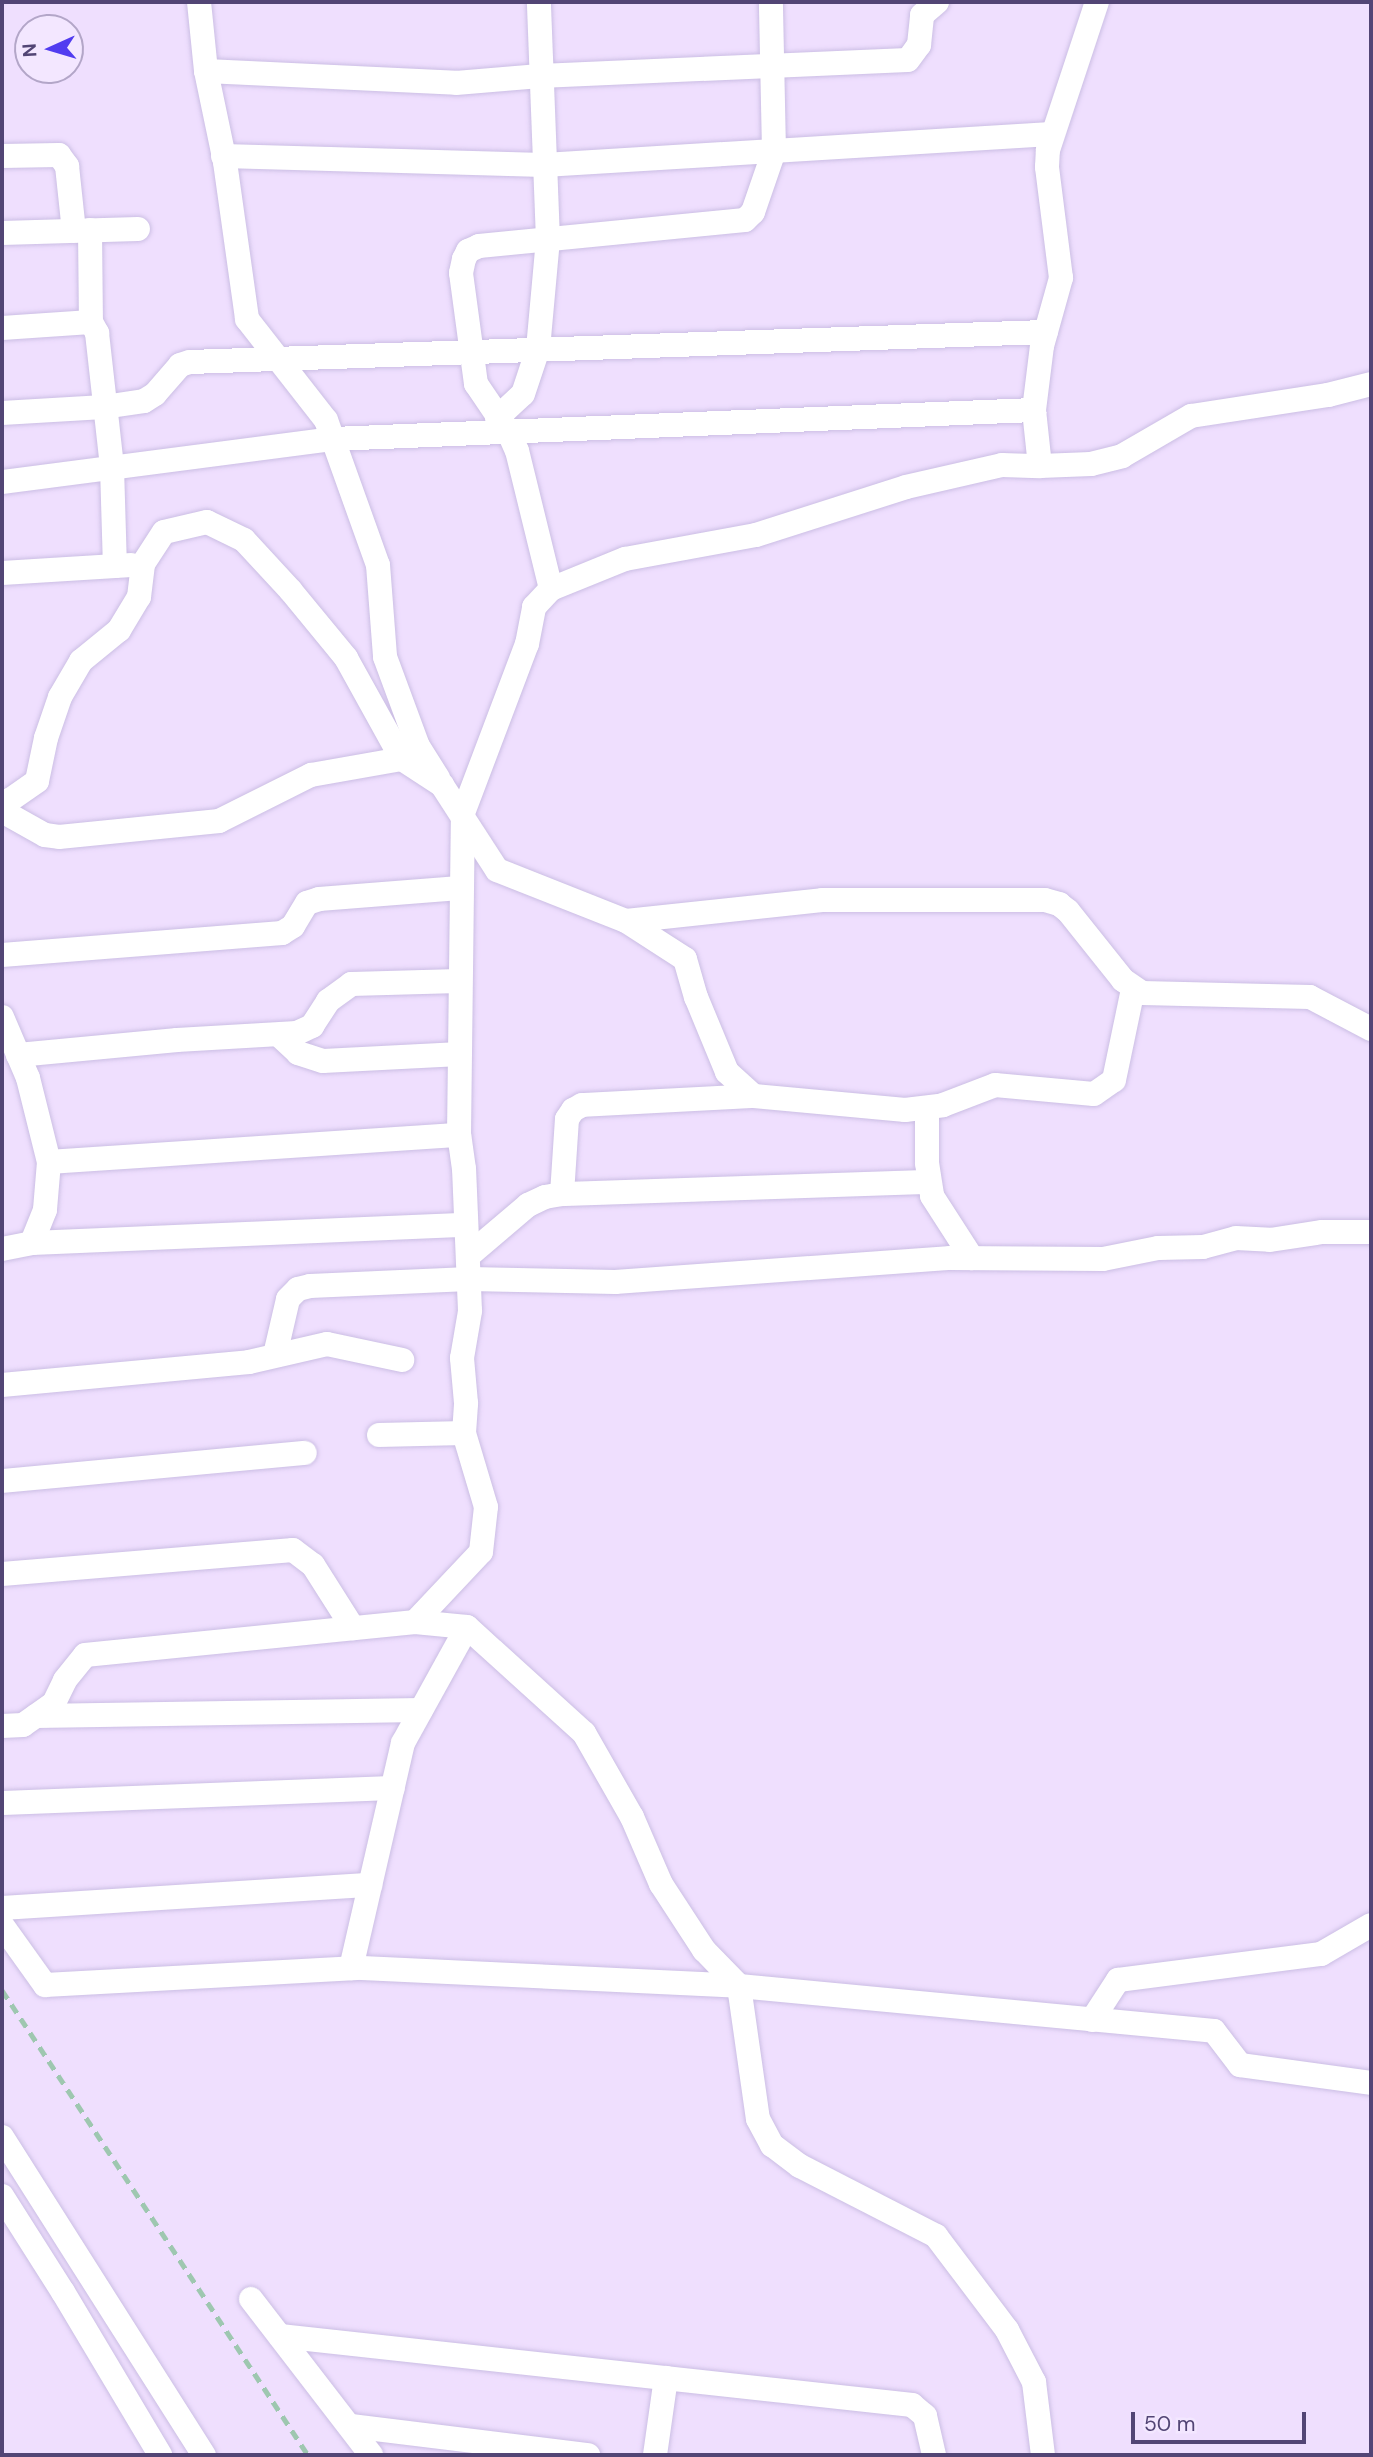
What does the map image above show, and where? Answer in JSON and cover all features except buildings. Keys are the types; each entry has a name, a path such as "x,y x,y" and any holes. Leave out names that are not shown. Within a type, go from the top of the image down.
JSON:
{"street":[{"path":"199,2 206,71 223,156 247,319 275,359 326,420 378,565 385,657 418,746 497,870 626,921 685,959 696,997 727,1073 754,1096"},
{"path":"503,424 523,394 538,349 548,240 538,2"},
{"path":"551,589 517,451 503,424 480,394 470,352 461,273 468,251 478,246 745,219 752,212 774,151 771,2"},
{"path":"206,71 456,83 540,76 908,60 919,45 922,15 937,2"},
{"path":"1040,466 1034,410 1045,332 1061,278 1047,167 1051,134 1097,2"},
{"path":"223,156 544,165 1051,134"},
{"path":"2,156 59,155 67,166 82,230 91,322 97,333 112,467 115,566"},
{"path":"2,233 138,229"},
{"path":"2,328 91,322"},
{"path":"2,413 104,407 144,401 155,394 180,365 190,362 1045,332"},
{"path":"415,1622 481,1552 486,1507 464,1433 466,1403 462,1358 470,1311 459,1135 463,813 527,644 534,607 551,589 625,559 756,535 906,487 1002,465 1091,464 1122,456 1191,416 1328,395 1371,384"},
{"path":"2,482 333,439 503,424 1034,410"},
{"path":"402,759 311,775 219,821 59,837 45,835 2,811 10,800 37,781 46,738 60,697 81,662 119,630 139,597 143,564 164,532 207,522 244,540 346,658 402,759 442,785"},
{"path":"2,573 143,564"},
{"path":"2,955 282,933 293,926 307,903 319,899 460,888"},
{"path":"626,921 822,900 1045,900 1059,904 1069,911 1123,980 1142,993 1310,997 1371,1029"},
{"path":"18,1055 177,1040 297,1033 312,1026 328,1001 351,984 459,981"},
{"path":"562,1194 567,1119 573,1110 582,1105 754,1096 927,1110 995,1085 1083,1094 1102,1090 1114,1080 1133,989"},
{"path":"2,1017 27,1077 49,1162 45,1210 32,1243"},
{"path":"280,1035 298,1053 323,1061 460,1054"},
{"path":"927,1110 928,1182 932,1196 972,1258"},
{"path":"49,1162 459,1135"},
{"path":"468,1268 528,1205 545,1197 562,1194 928,1182"},
{"path":"2,1249 32,1243 466,1225"},
{"path":"275,1355 288,1300 298,1289 468,1268 615,1282 972,1258 1103,1259 1158,1248 1203,1247 1236,1238 1270,1240 1322,1232 1371,1232"},
{"path":"2,1385 249,1362 327,1344 402,1360"},
{"path":"379,1435 464,1433"},
{"path":"2,1481 305,1453"},
{"path":"2,1574 293,1550 313,1565 353,1628"},
{"path":"2,1726 23,1725 54,1703 65,1680 85,1655 415,1622 467,1628 584,1733 632,1817 660,1884 704,1950 739,1986 758,2119 772,2145 800,2166 936,2236 1007,2330 1034,2382 1043,2455"},
{"path":"351,1968 403,1742 467,1628"},
{"path":"36,1716 421,1710"},
{"path":"2,1803 393,1787"},
{"path":"2,1908 370,1885"},
{"path":"2,1925 45,1985 351,1968 739,1986 1213,2031 1240,2065 1371,2083"},
{"path":"1092,2020 1118,1980 1321,1954 1371,1926"},
{"path":"2,2137 204,2455"},
{"path":"2,2196 160,2455"},
{"path":"251,2300 371,2455"},
{"path":"280,2336 912,2405 925,2416 934,2455"},
{"path":"655,2455 666,2378"},
{"path":"351,2426 588,2455"}],"railway":[{"path":"2,1990 308,2455"}]}
